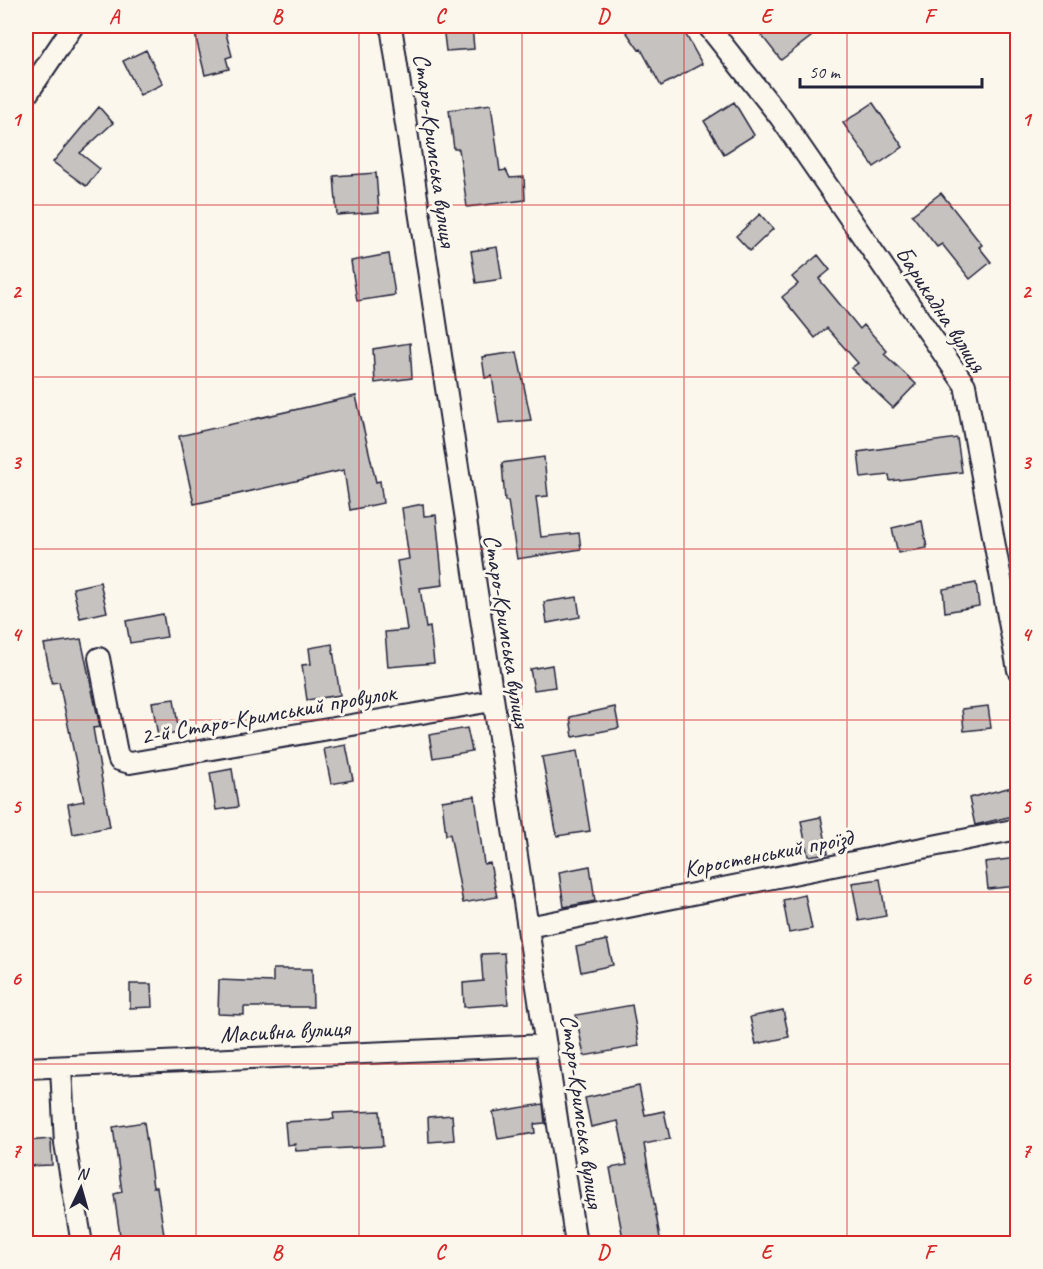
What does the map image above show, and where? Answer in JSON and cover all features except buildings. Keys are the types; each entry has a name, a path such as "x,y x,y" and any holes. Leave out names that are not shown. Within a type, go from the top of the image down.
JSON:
{"street":[{"path":"26,96 72,26"},
{"name":"Старо-Кримська вулиця","path":"391,26 576,1244"},
{"name":"Барикадна вулиця","path":"708,26 780,117 965,385 1017,670"},
{"name":"2-й Старо-Кримський провулок","path":"99,658 119,760 130,763 492,701"},
{"name":"Коростенський проїзд","path":"528,927 1017,829"},
{"name":"Масивна вулиця","path":"26,1068 546,1045"},
{"path":"61,1068 65,1143 82,1244"}]}
